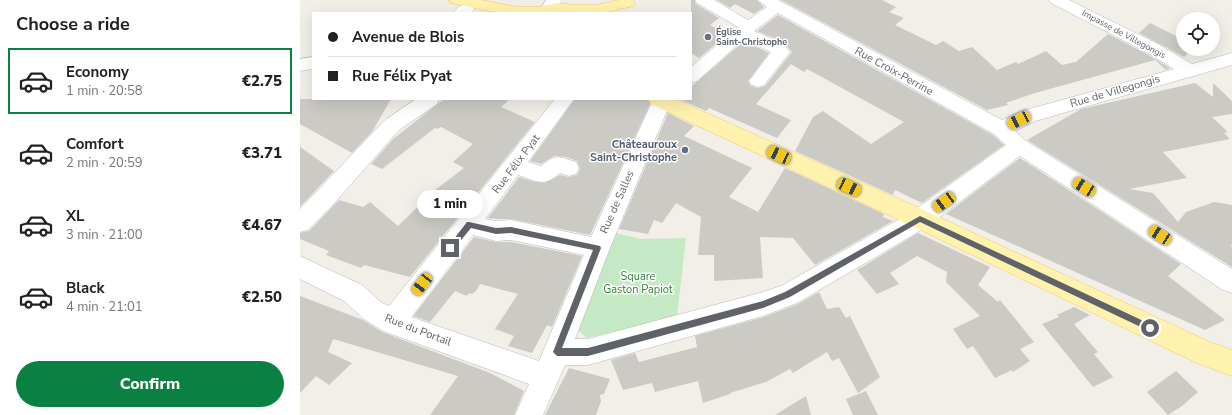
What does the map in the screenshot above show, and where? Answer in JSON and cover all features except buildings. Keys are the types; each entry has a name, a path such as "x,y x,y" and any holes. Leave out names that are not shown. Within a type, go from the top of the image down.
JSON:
{"main road":[{"path":"466,6 517,12 563,7 576,12 600,10 631,2"},
{"path":"612,12 631,2"},
{"path":"663,100 1206,354 1232,363"}],"street":[{"path":"703,0 745,30 776,46 781,52 758,81"},
{"name":"Impasse de Villegongis","path":"1057,0 1152,48 1190,71"},
{"path":"692,76 745,30 772,3"},
{"name":"Rue Croix-Perrine","path":"772,3 1001,129 1019,146 1232,282"},
{"name":"Rue de Villegongis","path":"1001,129 1029,116 1232,59"},
{"path":"300,65 312,63"},
{"path":"300,223 322,202 409,105 426,100"},
{"name":"Rue Félix Pyat","path":"392,322 564,100"},
{"name":"Rue de Salles","path":"529,415 557,352 598,248 663,100"},
{"path":"557,352 588,352 763,304 788,295 920,219 1019,146"},
{"path":"514,166 544,175 557,164 569,168"},
{"path":"469,224 496,231 511,230 598,248"},
{"name":"Rue du Portail","path":"300,267 353,293 373,311 392,322 545,377"}],"green space":[{"name":"Square Gaston Papiot","path":"611,232 641,239 686,238 677,316 587,338 575,327"}],"place":[{"name":"Église Saint-Christophe","path":"708,37"},
{"name":"Châteauroux Saint-Christophe","path":"685,150"}],"route":[{"path":"450,248 469,224 496,231 511,230 598,248 557,352 588,352 763,304 788,295 920,219 1150,328"}]}
